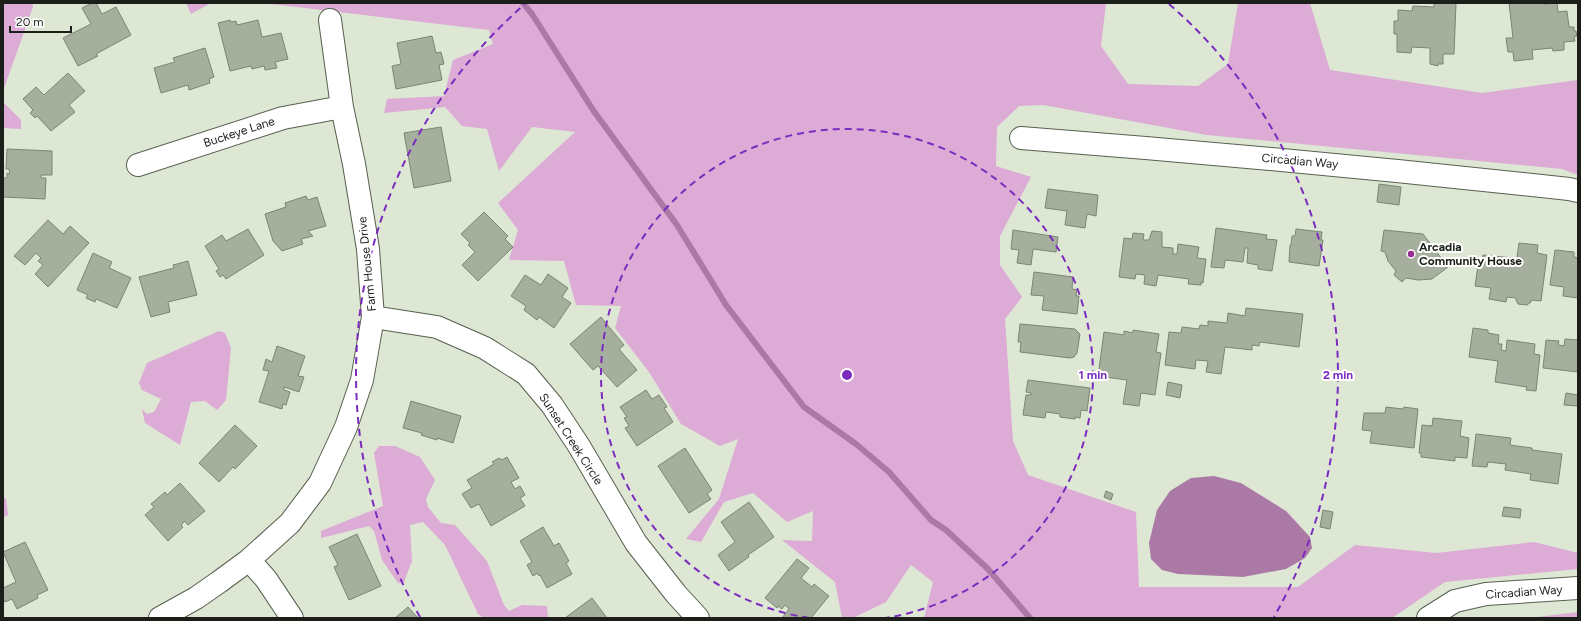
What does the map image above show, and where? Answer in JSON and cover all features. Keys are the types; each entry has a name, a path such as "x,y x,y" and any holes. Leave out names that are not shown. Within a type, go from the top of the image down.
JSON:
{"street":[{"name":"Farm House Drive","path":"160,618 196,598 249,560 290,523 320,483 346,427 362,380 373,317 368,249 354,164 342,107 330,20"},
{"name":"Buckeye Lane","path":"138,165 283,118 342,107"},
{"name":"Circadian Way","path":"1020,138 1434,174 1570,189 1578,192"},
{"name":"Sunset Creek Circle","path":"373,317 438,327 485,348 526,374 552,405 579,446 636,543 676,594 698,618"},
{"path":"249,560 266,579 292,618"},
{"name":"Circadian Way","path":"1428,618 1455,602 1486,594 1578,588"}],"shaded area":[{"path":"3,3 32,3 33,7 3,91"},
{"path":"186,3 211,3 191,14"},
{"path":"263,3 1106,3 1101,46 1128,84 1198,86 1228,64 1238,3 1310,3 1330,70 1482,93 1578,80 1578,175 1562,169 1207,135 1043,105 1019,106 997,127 996,166 1031,177 1000,236 1000,265 1022,297 1005,319 1013,441 1028,475 1136,512 1139,587 1298,587 1355,545 1436,553 1534,542 1578,553 1578,569 1445,582 1392,618 924,618 933,582 911,565 886,602 853,618 842,618 835,582 782,540 812,541 813,511 787,522 753,493 724,502 701,542 686,539 719,499 738,439 720,446 681,424 649,372 615,328 621,306 576,305 564,261 509,260 518,230 498,203 575,132 532,127 499,171 487,129 462,126 445,107 384,113 387,99 444,96 453,60 493,44 489,30"},
{"path":"3,102 21,120 21,129 3,128"},
{"path":"219,331 225,333 231,348 226,400 217,410 205,401 191,402 180,445 145,423 142,409 147,414 154,412 161,399 142,390 139,383 147,363"},
{"path":"379,446 395,446 420,457 435,480 426,499 428,507 441,523 455,525 487,561 504,605 509,611 522,605 547,606 548,618 484,618 478,614 445,545 423,522 410,525 412,561 404,582 398,583 382,560 374,531 369,526 321,538 321,531 383,506 374,453"},
{"path":"1214,476 1241,483 1286,511 1310,537 1312,548 1305,558 1286,569 1243,577 1178,574 1162,570 1151,559 1149,543 1157,510 1170,491 1191,478"},
{"path":"6,498 8,515 3,517 3,499"},
{"path":"1578,612 1578,618 1529,618"}],"building":[{"path":"92,3 96,3 102,14 116,7 131,35 96,54 98,56 78,66 63,38 91,24 82,8"},
{"path":"1434,3 1456,3 1454,54 1443,54 1443,64 1438,64 1438,66 1430,64 1430,48 1412,47 1411,53 1397,52 1397,34 1394,34 1394,21 1398,21 1398,10 1412,11 1413,6 1434,7"},
{"path":"1509,3 1557,3 1558,12 1567,11 1569,27 1574,27 1574,31 1576,31 1577,36 1574,37 1575,41 1564,42 1564,50 1553,51 1552,48 1532,50 1533,59 1514,61 1513,52 1508,52 1506,38 1513,38"},
{"path":"230,20 231,22 236,21 237,25 258,20 262,37 281,33 288,59 275,62 277,68 265,70 264,66 252,69 251,66 230,71 218,23"},
{"path":"432,36 436,53 441,52 444,64 439,65 442,80 396,89 392,66 401,64 397,43"},
{"path":"205,48 214,77 209,79 210,83 189,90 188,85 161,93 154,68 175,62 173,58"},
{"path":"68,73 85,91 69,105 75,112 51,131 37,116 35,118 30,113 33,110 23,99 36,87 44,95"},
{"path":"441,127 451,181 414,188 404,133"},
{"path":"7,149 52,151 52,175 41,175 41,178 46,178 45,199 3,197 3,178 7,178 7,173 10,174 9,169 6,169"},
{"path":"1379,184 1401,187 1399,205 1377,202"},
{"path":"1048,189 1098,195 1096,216 1087,214 1085,228 1065,225 1067,211 1045,208"},
{"path":"306,196 308,200 317,197 326,226 308,231 313,236 301,239 303,244 282,251 273,241 265,214 286,207 285,203"},
{"path":"484,212 508,236 505,239 513,247 478,281 462,265 475,252 468,245 470,243 461,234"},
{"path":"48,220 63,234 70,226 89,243 48,287 35,274 43,265 38,261 41,258 36,253 25,265 14,256"},
{"path":"1216,228 1267,235 1266,239 1277,240 1272,271 1258,269 1258,265 1247,263 1248,248 1245,248 1243,262 1225,260 1224,268 1211,267"},
{"path":"248,229 264,255 226,279 223,275 220,277 216,271 219,269 205,246 222,235 226,241"},
{"path":"1296,229 1322,232 1321,240 1323,240 1319,266 1289,262 1290,245 1292,236 1295,236"},
{"path":"1013,230 1058,237 1056,252 1033,249 1031,265 1017,263 1019,250 1011,249"},
{"name":"Arcadia Community House","path":"1384,230 1423,234 1448,267 1432,279 1418,280 1406,278 1402,282 1394,275 1396,271 1388,261 1385,252 1381,251"},
{"path":"1152,231 1162,232 1162,247 1173,248 1173,254 1177,254 1178,244 1199,247 1197,258 1206,259 1203,283 1201,282 1201,285 1188,284 1189,279 1158,275 1156,286 1144,284 1145,275 1136,274 1135,279 1119,277 1124,238 1132,239 1133,233 1144,234 1143,240 1149,240"},
{"path":"1519,243 1538,245 1537,253 1547,255 1541,301 1531,300 1531,302 1527,305 1518,304 1516,298 1507,297 1506,302 1489,299 1491,288 1475,286 1478,265 1481,265 1483,255 1513,258 1513,264 1523,266 1523,258 1517,257"},
{"path":"1555,250 1574,252 1574,257 1578,258 1578,298 1563,296 1564,287 1550,285"},
{"path":"93,253 112,262 109,268 131,278 117,308 96,299 95,302 86,298 88,295 77,290"},
{"path":"188,261 197,295 168,302 170,312 151,317 139,277 174,268 173,265"},
{"path":"1034,272 1073,277 1072,289 1077,290 1076,296 1079,296 1077,314 1042,310 1044,296 1031,295"},
{"path":"548,274 568,288 562,297 571,303 554,328 539,317 537,320 524,310 526,306 511,296 525,275 541,285"},
{"path":"1246,308 1303,314 1299,347 1260,342 1259,346 1252,345 1252,350 1225,347 1221,374 1206,372 1208,361 1196,360 1195,369 1165,365 1169,332 1181,333 1182,327 1199,329 1200,325 1208,326 1208,321 1227,323 1228,313 1245,316"},
{"path":"601,317 624,345 619,349 637,370 617,387 598,366 593,370 570,344"},
{"path":"1020,324 1075,329 1080,334 1077,353 1074,357 1070,358 1020,352 1021,342 1018,342"},
{"path":"1473,328 1488,330 1488,333 1499,335 1498,344 1502,344 1501,350 1506,351 1507,340 1535,344 1534,354 1540,355 1536,391 1526,390 1527,387 1495,382 1498,361 1469,357"},
{"path":"1133,330 1159,334 1156,352 1161,353 1155,395 1141,393 1139,406 1123,404 1127,380 1098,376 1104,332 1124,335 1124,331 1133,333"},
{"path":"1565,339 1578,340 1578,372 1543,368 1546,340 1559,341 1558,345 1564,346"},
{"path":"277,346 305,356 298,376 304,377 299,392 284,387 284,390 290,392 286,405 283,404 282,409 259,402 269,371 263,370 266,359 272,362"},
{"path":"1028,380 1090,388 1087,411 1081,410 1080,418 1075,417 1075,419 1060,417 1060,414 1046,412 1045,418 1023,415 1026,395 1031,395 1031,393 1026,392"},
{"path":"1168,382 1182,385 1180,398 1166,395"},
{"path":"646,390 652,399 659,395 667,407 664,408 673,422 637,446 625,428 629,426 624,418 627,417 620,407"},
{"path":"1566,393 1578,395 1578,406 1564,405"},
{"path":"411,401 461,416 453,443 437,438 437,440 421,435 422,433 403,428"},
{"path":"1386,407 1418,409 1414,448 1370,443 1372,431 1362,430 1364,413 1385,413"},
{"path":"1433,418 1462,421 1460,436 1469,438 1467,458 1455,457 1455,461 1421,457 1421,453 1419,453 1422,425 1432,426"},
{"path":"235,425 257,446 235,469 233,467 219,482 199,463"},
{"path":"1476,434 1511,438 1510,445 1562,454 1558,484 1530,480 1531,474 1505,470 1506,464 1488,462 1487,467 1472,466"},
{"path":"685,448 712,490 707,494 711,499 689,513 658,466"},
{"path":"507,457 519,478 511,482 515,489 520,486 525,495 520,498 525,506 491,526 479,504 471,508 462,494 472,488 467,480 494,464 492,462 499,458 502,460"},
{"path":"180,483 205,511 188,525 185,521 181,525 183,527 168,541 145,515 154,507 151,504 165,492 167,495"},
{"path":"1106,491 1113,494 1111,500 1104,497"},
{"path":"749,502 774,537 748,555 749,557 729,571 718,555 735,542 721,522"},
{"path":"1504,507 1521,509 1520,518 1502,516"},
{"path":"1323,510 1333,512 1330,529 1320,527"},
{"path":"543,527 554,546 559,543 569,561 566,563 572,574 547,588 538,573 533,576 527,565 532,562 520,541"},
{"path":"357,534 381,586 349,600 334,567 338,565 329,547"},
{"path":"25,542 48,590 37,595 38,598 17,609 12,599 5,602 3,597 3,588 16,582 3,552"},
{"path":"797,559 809,568 801,578 812,587 814,584 829,596 811,618 782,618 789,609 785,605 782,609 778,606 777,608 765,598"},
{"path":"592,598 607,618 565,618"},
{"path":"408,607 418,618 395,618"}],"waterway":[{"path":"523,3 532,14 593,110 677,225 726,305 804,407 856,444 889,472 931,520 946,530 988,569 1030,618"}],"place":[{"name":"Arcadia Community House","path":"1411,254"}]}
